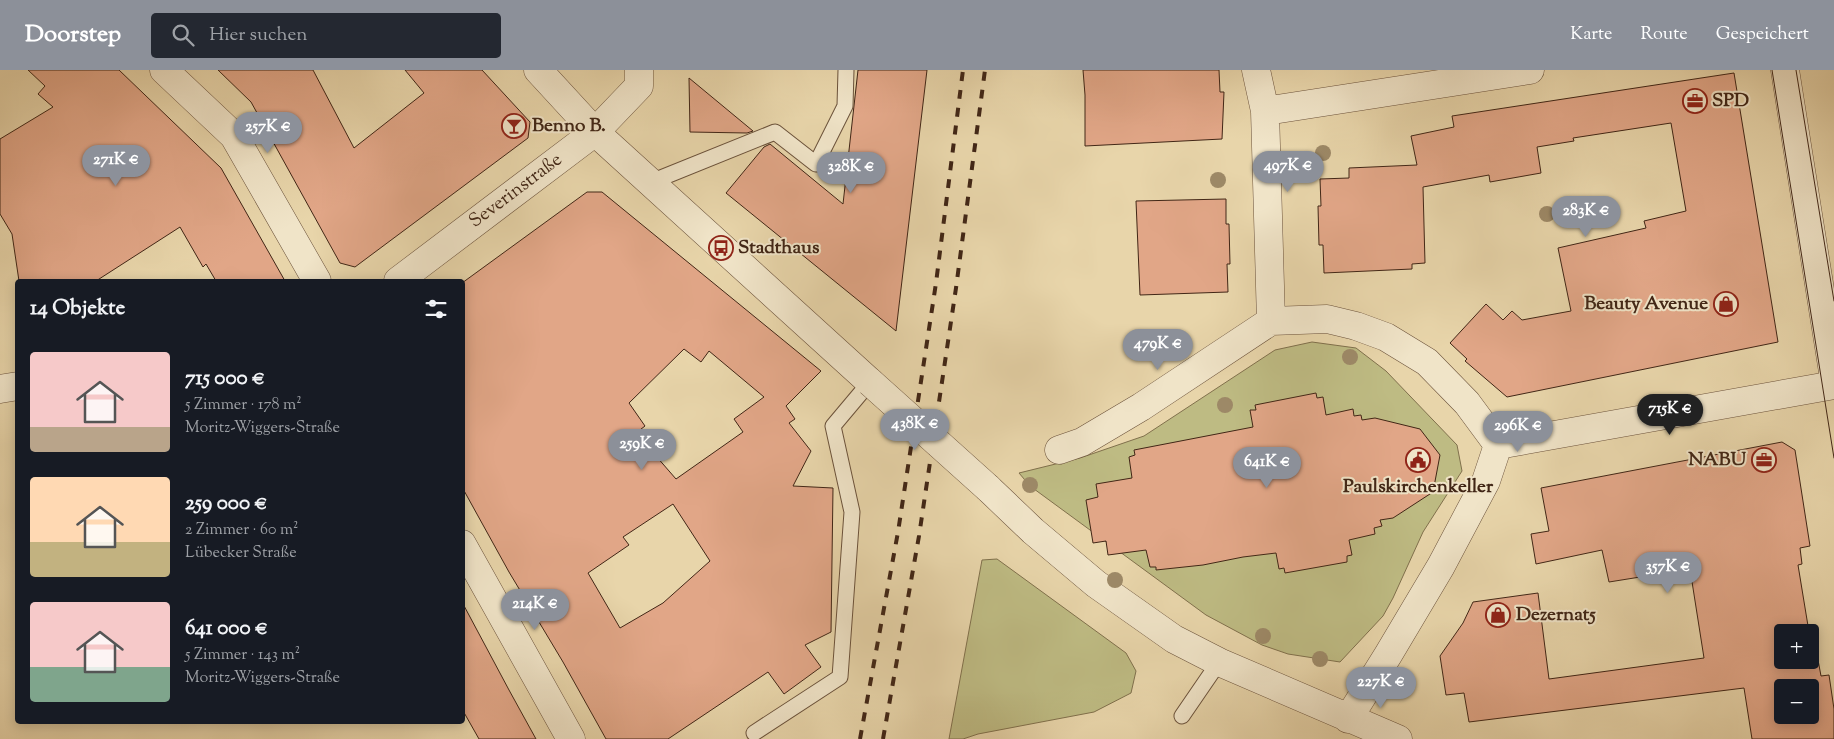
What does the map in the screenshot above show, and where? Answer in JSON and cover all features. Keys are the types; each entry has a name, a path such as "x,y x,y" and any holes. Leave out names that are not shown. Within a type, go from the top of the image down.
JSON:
{"street":[{"path":"164,70 234,136 316,279"},
{"path":"538,70 594,132 988,488 1033,531 1096,584 1174,639 1219,662 1398,739"},
{"name":"Severinstraße","path":"401,279 594,132 639,86 639,70"},
{"path":"1256,70 1265,111 1271,321"},
{"path":"1265,111 1530,70"},
{"path":"1785,70 1834,378"},
{"path":"1059,450 1082,442 1140,407 1271,321 1327,319 1356,326 1386,337 1427,362 1467,403 1498,445"},
{"path":"1498,445 1834,385"},
{"path":"0,389 15,386"},
{"path":"1348,719 1441,566 1486,481 1498,445"},
{"path":"465,549 571,739"}],"lane":[{"path":"651,182 775,132 816,164 845,106 846,70"},
{"path":"754,733 840,677 852,512 832,426 870,382"},
{"path":"1182,716 1219,662"}],"shaded area":[{"path":"1312,342 1356,348 1386,371 1457,445 1462,471 1423,532 1383,616 1340,662 1288,654 1262,645 1206,615 1030,486 1019,473 1080,458 1144,436 1275,350"},
{"path":"997,559 1126,653 1136,671 1131,693 1094,712 978,734 963,739 949,739 982,560"}],"building":[{"path":"28,70 119,70 221,168 284,279 215,279 206,264 203,267 180,227 99,279 19,279 12,234 0,214 0,139 53,107 38,94 45,86"},
{"path":"218,70 313,70 354,148 424,93 405,70 482,70 530,122 528,138 355,267 340,263 251,102"},
{"path":"858,70 927,70 896,331 726,193 764,147 770,144 843,204"},
{"path":"1083,70 1219,70 1220,92 1224,92 1222,139 1085,146"},
{"path":"1734,73 1778,342 1507,397 1465,361 1467,359 1450,343 1486,304 1503,320 1512,311 1522,320 1571,311 1558,248 1646,228 1644,221 1686,211 1671,123 1573,138 1574,141 1537,147 1541,173 1490,182 1489,175 1423,187 1425,263 1412,264 1412,269 1324,273 1323,245 1319,245 1318,206 1321,206 1320,179 1349,178 1349,168 1417,165 1411,136 1454,127 1452,116"},
{"path":"689,78 753,131 747,133 690,132"},
{"path":"587,192 602,192 821,371 786,406 795,419 789,423 811,451 793,486 833,488 831,632 805,645 821,667 784,694 768,672 668,739 606,739 465,492 465,281","holes":["684,349 701,362 709,351 764,397 734,419 743,432 676,479 636,433 645,426 629,403","673,504 710,561 663,603 620,628 588,573 629,545 623,537"]},
{"path":"1226,199 1226,224 1229,224 1230,264 1227,264 1228,292 1140,295 1136,201"},
{"path":"1316,393 1317,398 1323,397 1326,415 1353,409 1354,416 1361,415 1362,420 1375,418 1420,429 1440,455 1433,492 1393,518 1380,520 1382,526 1374,528 1375,534 1349,540 1352,555 1347,556 1347,562 1285,573 1284,568 1279,569 1276,553 1203,565 1156,570 1156,567 1150,567 1146,550 1108,555 1106,541 1093,543 1086,500 1098,497 1096,484 1132,478 1129,457 1135,455 1134,450 1253,427 1250,410 1256,410 1255,405"},
{"path":"1782,442 1795,450 1810,546 1800,548 1802,564 1798,565 1808,624 1774,624 1774,669 1819,669 1819,665 1821,676 1829,675 1834,709 1834,739 1752,739 1744,688 1469,722 1464,693 1446,695 1440,656 1463,623 1473,602 1538,593 1549,679 1704,658 1690,569 1609,582 1602,550 1536,564 1531,534 1549,531 1541,488"},
{"path":"465,608 536,739 479,739 465,714"}],"tram line":[{"path":"1772,70 1834,458"},
{"path":"1796,70 1834,301"}],"railway":[{"path":"860,739 898,532 936,283 963,70"},
{"path":"883,739 919,536 956,288 985,70"}],"place":[{"name":"SPD","path":"1695,101"},
{"name":"Benno B.","path":"514,126"},
{"name":"Stadthaus","path":"721,248"},
{"name":"Beauty Avenue","path":"1726,304"},
{"name":"Paulskirchenkeller","path":"1418,460"},
{"name":"NABU","path":"1764,460"},
{"name":"Dezernat5","path":"1498,615"}]}
